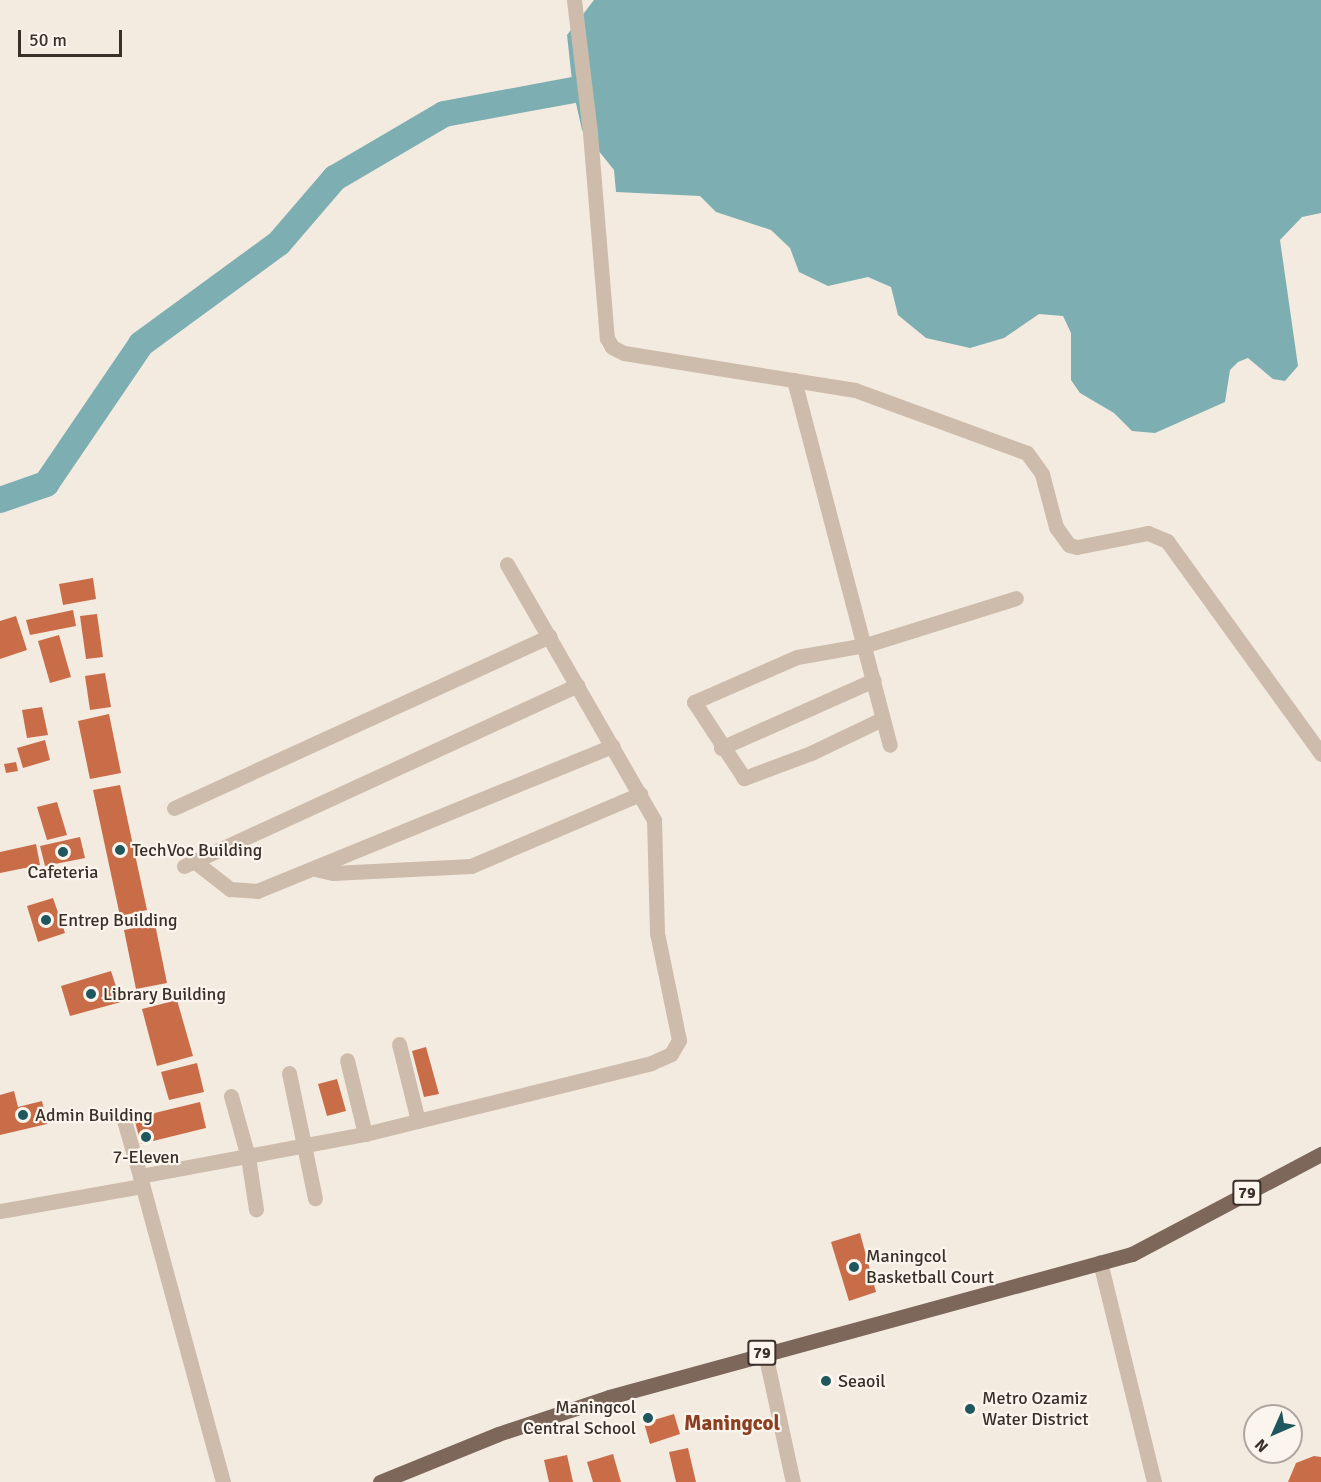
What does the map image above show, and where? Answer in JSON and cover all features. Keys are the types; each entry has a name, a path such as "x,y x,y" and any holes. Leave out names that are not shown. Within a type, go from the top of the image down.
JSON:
{"main road":[{"name":"79","path":"380,1482 498,1434 765,1353 1100,1262 1151,1245 1321,1154"}],"street":[{"path":"575,6 590,132 607,338 612,346 624,353 855,390 1027,453 1042,474 1056,527 1070,545 1077,547 1148,533 1167,541 1321,754"},
{"path":"794,380 866,645 890,745"},
{"path":"0,1211 248,1156 365,1134 651,1062 666,1057 678,1046 679,1029 657,933 657,834 640,794 507,564"},
{"path":"882,719 748,778 740,777 695,708 698,698 797,657 866,645 1016,598"},
{"path":"174,808 549,636"},
{"path":"721,748 874,680"},
{"path":"577,685 189,863 222,885 249,892 315,868 613,746"},
{"path":"315,868 333,873 471,866 640,794"},
{"path":"399,1044 418,1121"},
{"path":"347,1060 365,1134"},
{"path":"289,1073 315,1198"},
{"path":"231,1095 248,1156 256,1209"},
{"path":"123,1117 223,1482"},
{"path":"1100,1262 1154,1482"},
{"path":"765,1353 793,1482"}],"water":[{"path":"594,0 1321,0 1321,213 1302,217 1280,240 1298,366 1285,381 1273,379 1248,358 1238,362 1230,370 1225,402 1155,433 1132,431 1114,413 1080,393 1071,380 1071,333 1063,316 1039,314 1004,338 970,348 926,338 898,315 891,287 868,277 828,286 799,272 790,248 771,230 716,212 700,196 616,192 614,170 582,130 573,90 567,35"}],"building":[{"path":"93,578 96,599 63,605 59,584"},
{"path":"73,610 76,626 30,635 26,620"},
{"path":"97,614 103,657 86,659 80,616"},
{"path":"16,616 27,650 0,659 0,621"},
{"path":"59,635 71,677 50,683 38,641"},
{"path":"105,673 111,707 90,710 85,676"},
{"path":"42,707 48,735 27,738 22,710"},
{"path":"109,714 121,773 90,779 78,721"},
{"path":"45,740 50,760 23,768 17,748"},
{"path":"16,762 18,771 6,773 4,764"},
{"name":"TechVoc Building","path":"120,785 147,910 120,916 93,790"},
{"path":"57,802 67,835 47,840 37,807"},
{"name":"Cafeteria","path":"80,837 85,858 45,866 40,846"},
{"path":"36,844 40,865 0,873 0,852"},
{"name":"Entrep Building","path":"53,898 65,933 38,942 27,906"},
{"path":"155,924 167,983 136,989 124,930"},
{"name":"Library Building","path":"111,971 121,1002 70,1016 61,986"},
{"path":"177,1000 193,1056 157,1066 142,1009"},
{"path":"426,1047 439,1094 424,1097 412,1051"},
{"path":"197,1063 204,1092 169,1100 161,1072"},
{"path":"337,1079 346,1111 327,1116 318,1084"},
{"name":"Admin Building","path":"14,1091 18,1107 42,1101 47,1124 0,1135 0,1095"},
{"path":"200,1102 206,1128 141,1144 134,1118"},
{"name":"Maningcol Basketball Court","path":"860,1233 876,1292 849,1301 831,1242"},
{"path":"674,1414 680,1434 650,1444 644,1423"},
{"path":"688,1448 696,1482 676,1482 669,1452"},
{"path":"613,1454 621,1482 593,1482 587,1462"},
{"path":"567,1455 573,1482 549,1482 544,1460"},
{"path":"1314,1456 1321,1457 1321,1482 1288,1482 1296,1464 1303,1464 1303,1460"}],"waterway":[{"path":"0,500 46,484 141,344 279,243 335,178 444,114 573,90"}],"place":[{"name":"TechVoc Building","path":"120,850"},
{"name":"Cafeteria","path":"63,852"},
{"name":"Entrep Building","path":"46,920"},
{"name":"Library Building","path":"91,994"},
{"name":"Admin Building","path":"23,1115"},
{"name":"7-Eleven","path":"146,1137"},
{"name":"Maningcol Basketball Court","path":"854,1267"},
{"name":"Seaoil","path":"826,1381"},
{"name":"Metro Ozamiz Water District","path":"970,1409"},
{"name":"Maningcol Central School","path":"648,1418"}],"district":[{"name":"Maningcol","path":"732,1423"}]}
